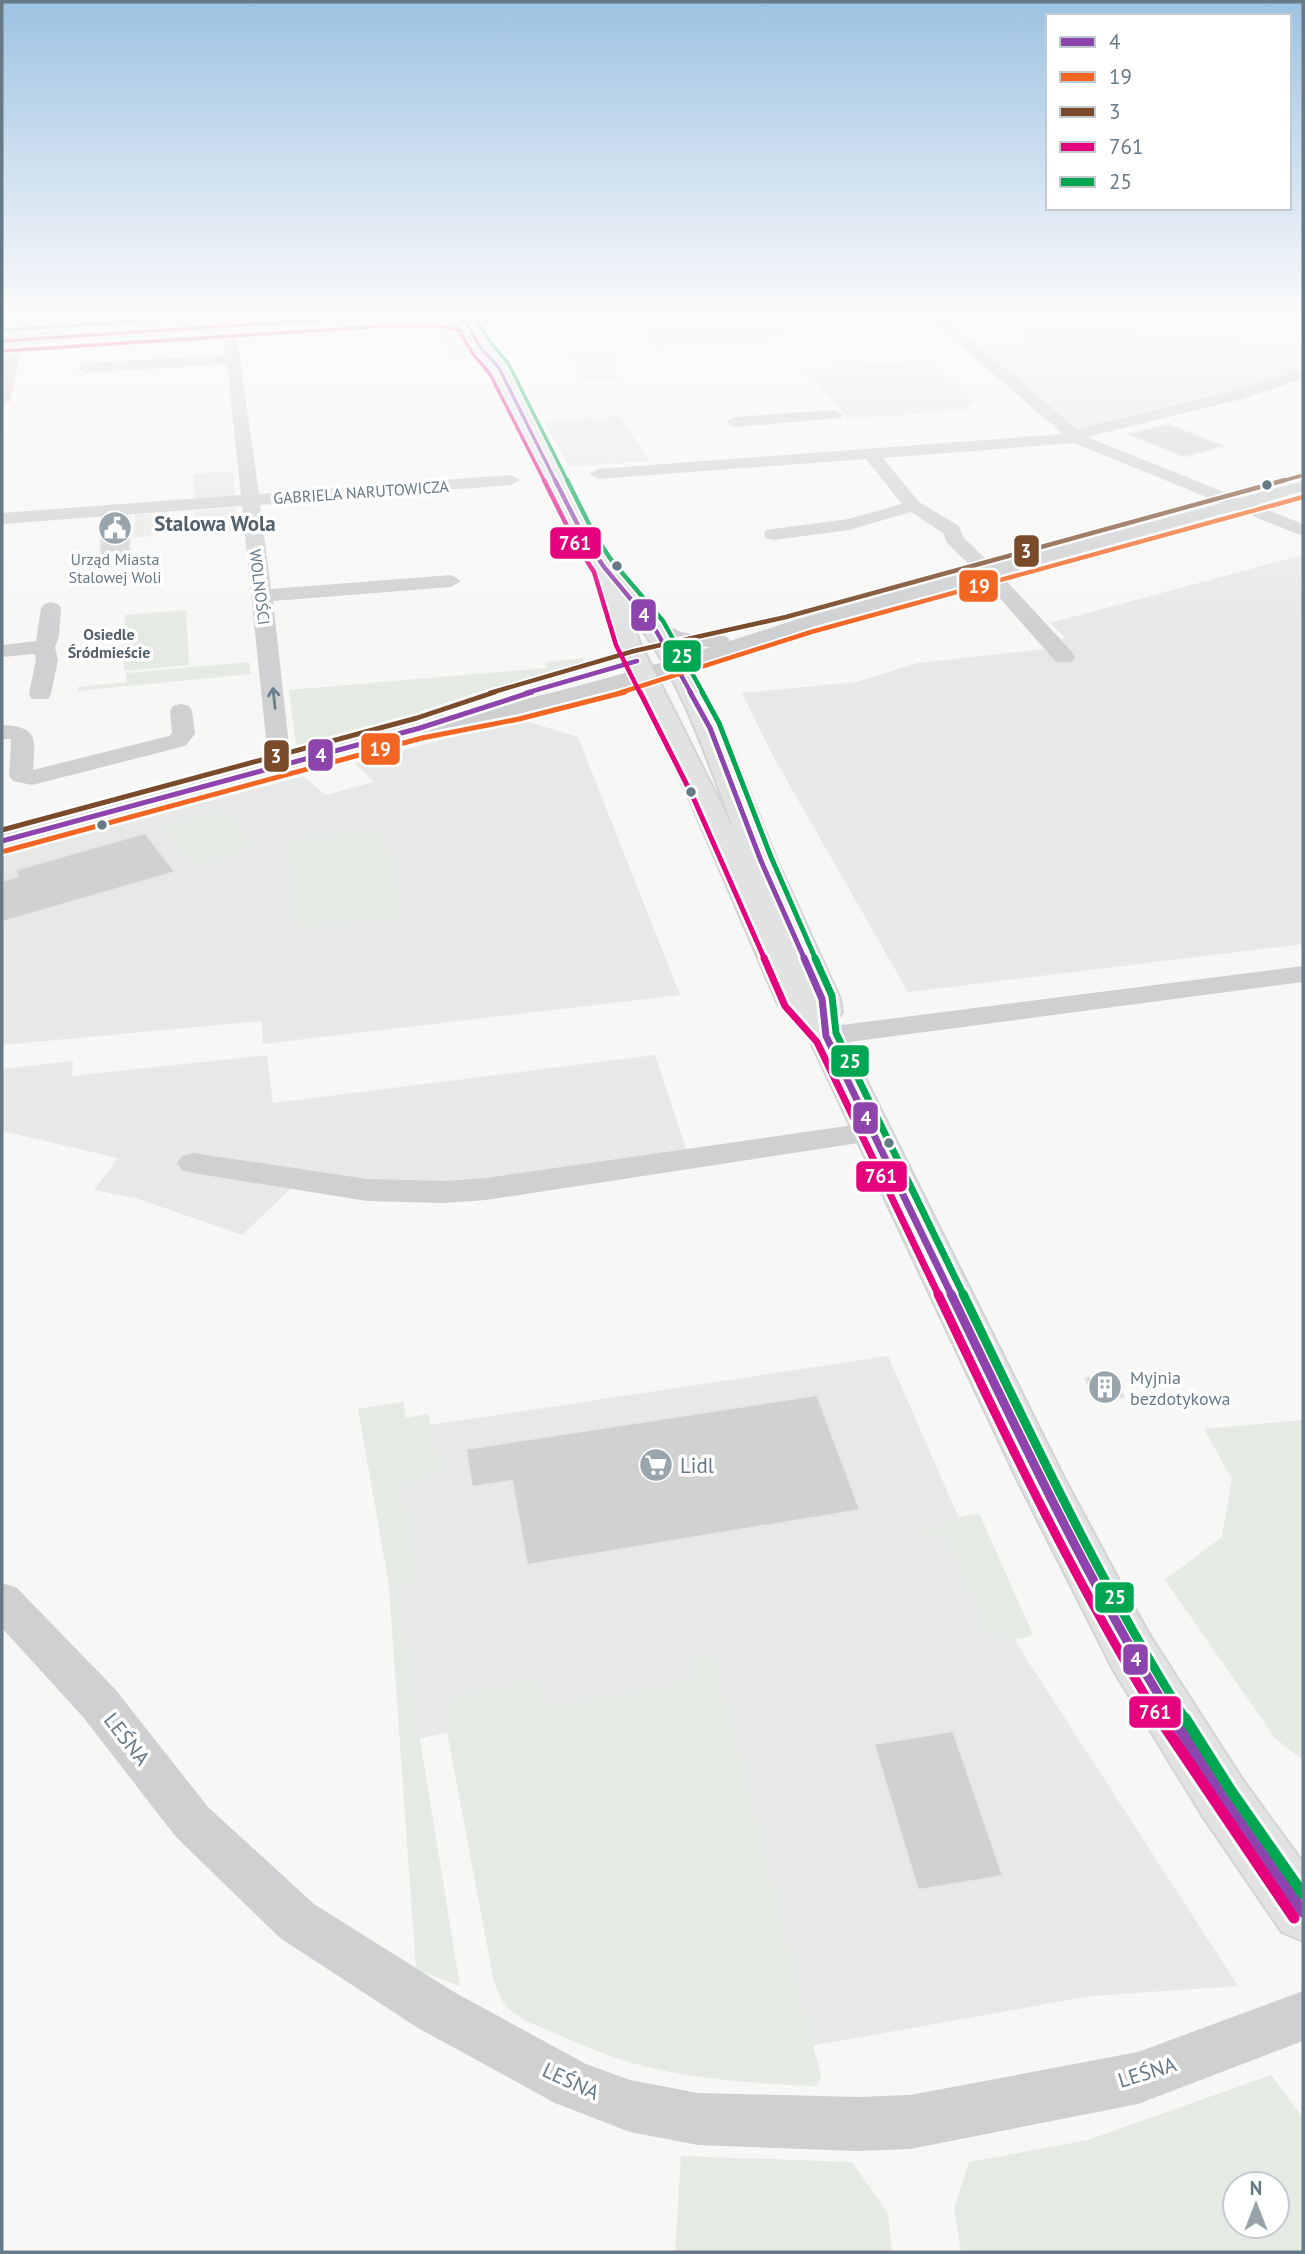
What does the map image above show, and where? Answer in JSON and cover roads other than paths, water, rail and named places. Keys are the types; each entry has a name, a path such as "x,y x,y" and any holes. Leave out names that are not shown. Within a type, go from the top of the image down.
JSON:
{"main road":[{"path":"524,418 585,539 604,567 654,627 674,659 718,747 761,861 822,999 826,1036"},
{"path":"604,567 626,641 702,793 795,1002 826,1036 1040,1477 1111,1615 1207,1774 1303,1912"}],"street":[{"name":"WOLNOŚCI","path":"241,418 279,748 278,766"},
{"path":"734,422 789,418"},
{"path":"1055,418 1076,436 1303,530"},
{"path":"598,474 1076,436 1147,418"},
{"path":"870,454 913,506 952,530 954,539 988,572 1064,657"},
{"name":"GABRIELA NARUTOWICZA","path":"2,519 511,481"},
{"path":"2,841 1303,486"},
{"path":"774,534 849,524 913,506"},
{"path":"262,596 451,580"},
{"path":"40,694 47,660 44,647 49,636 51,608"},
{"path":"654,627 673,638 720,641"},
{"path":"674,659 720,641 788,627"},
{"path":"2,651 44,647"},
{"path":"420,728 576,694 640,669"},
{"path":"576,694 624,695 641,699 664,715"},
{"path":"2,732 18,733 23,738 20,767 22,776 32,778 177,741 184,734 181,711"},
{"path":"826,1036 1303,974"},
{"path":"192,1163 367,1190 444,1192 486,1189 874,1132"},
{"name":"LEŚNA","path":"2,1600 99,1703 192,1822 297,1921 436,2010 573,2085 630,2106 698,2119 859,2124 910,2122 1138,2078 1303,2016"}],"place":[{"name":"Urząd Miasta Stalowej Woli","path":"115,528"},
{"name":"Myjnia bezdotykowa","path":"1105,1387"},
{"name":"Lidl","path":"656,1465"}],"district":[{"name":"Stalowa Wola","path":"215,523"},
{"name":"Osiedle Śródmieście","path":"109,643"}]}
